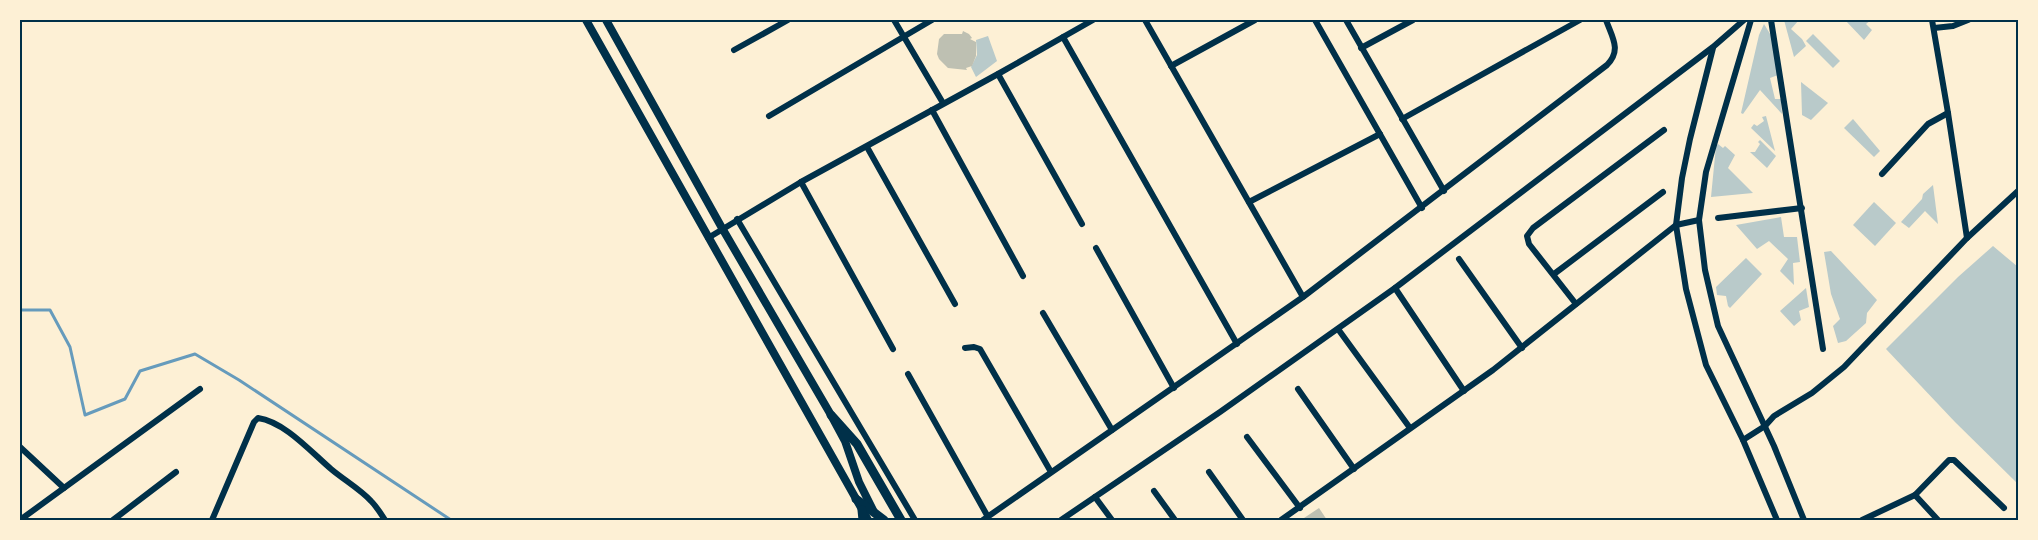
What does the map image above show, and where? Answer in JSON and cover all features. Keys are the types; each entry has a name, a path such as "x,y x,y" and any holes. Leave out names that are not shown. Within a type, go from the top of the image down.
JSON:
{"main road":[{"path":"586,20 856,500 862,510 874,518 884,520"},
{"path":"606,20 722,228 845,441 874,518"},
{"path":"831,415 857,444 901,520"},
{"path":"856,500 874,518"},
{"path":"862,510 862,520"}],"street":[{"path":"734,50 788,20"},
{"path":"894,20 943,103"},
{"path":"769,116 932,20"},
{"path":"708,238 801,182 1093,20"},
{"path":"1145,20 1303,297"},
{"path":"1172,66 1256,20"},
{"path":"1315,20 1422,208"},
{"path":"1346,20 1444,191"},
{"path":"1361,48 1413,20"},
{"path":"1402,119 1580,20"},
{"path":"908,374 985,519 1303,297 1422,208 1614,58 1616,48 1606,20"},
{"path":"1061,520 1395,288 1713,47 1742,20"},
{"path":"1751,20 1706,172 1699,220 1705,270 1718,326 1765,426 1804,520"},
{"path":"1771,20 1823,349"},
{"path":"1932,20 1966,238"},
{"path":"1934,28 1953,26 1968,20"},
{"path":"1063,37 1237,344"},
{"path":"1713,47 1690,139 1676,225 1686,289 1706,365 1748,449 1777,520"},
{"path":"998,74 1082,224"},
{"path":"932,110 1023,276"},
{"path":"1882,174 1928,124 1948,113"},
{"path":"1576,304 1529,244 1527,236 1533,228 1664,130"},
{"path":"1249,202 1380,134"},
{"path":"867,147 954,304"},
{"path":"801,182 893,348"},
{"path":"1743,440 1765,426 1774,416 1812,393 1844,367 1966,238 2019,191"},
{"path":"1554,274 1663,192"},
{"path":"1718,218 1802,208"},
{"path":"737,219 915,520"},
{"path":"1281,520 1522,348 1676,225 1699,220"},
{"path":"1096,248 1174,388"},
{"path":"1459,259 1522,348"},
{"path":"1395,288 1464,391"},
{"path":"1043,313 1112,430"},
{"path":"1338,329 1410,428"},
{"path":"965,348 980,349 1051,472"},
{"path":"20,520 200,389"},
{"path":"1298,389 1354,469"},
{"path":"212,520 254,422 258,418 291,434 331,470 371,500 385,520"},
{"path":"1247,436 1300,508"},
{"path":"20,447 63,488"},
{"path":"1862,520 1915,495 1949,460 1954,460 2004,508"},
{"path":"112,520 176,472"},
{"path":"1209,472 1243,520"},
{"path":"1154,491 1175,520"},
{"path":"1915,495 1938,520"},
{"path":"1095,496 1112,520"}],"shaded area":[{"path":"1784,20 1799,20 1791,29 1806,46 1794,57"},
{"path":"1845,20 1871,20 1866,24 1872,30 1864,40"},
{"path":"1764,24 1778,47 1778,75 1770,78 1775,99 1781,99 1782,114 1760,90 1743,114 1741,113 1759,35"},
{"path":"1813,34 1840,61 1833,68 1806,41"},
{"path":"988,36 997,61 976,77 971,67 977,55 976,40"},
{"path":"1801,82 1828,103 1811,120 1802,115"},
{"path":"1766,116 1775,151 1751,128 1754,124 1757,126 1764,121 1762,117"},
{"path":"1853,119 1880,151 1874,157 1844,128"},
{"path":"1760,140 1776,156 1767,168 1750,152 1755,152"},
{"path":"1718,144 1723,148 1725,146 1735,155 1728,168 1753,193 1711,197"},
{"path":"1933,185 1938,224 1925,211 1909,228 1901,222"},
{"path":"1874,202 1896,223 1875,246 1853,225"},
{"path":"1781,217 1784,237 1797,237 1800,262 1793,263 1794,285 1780,271 1788,259 1769,241 1757,249 1736,225"},
{"path":"1993,246 2018,267 2018,484 1886,349 1958,277"},
{"path":"1831,251 1877,300 1867,313 1866,323 1846,341 1838,343 1833,326 1840,319 1831,294 1824,252"},
{"path":"1746,258 1762,274 1730,308 1726,296 1717,295 1716,287"},
{"path":"1806,288 1809,307 1799,311 1801,320 1794,326 1780,311"}],"building":[{"path":"963,31 976,42 976,56 972,66 966,68 967,70 948,68 937,54 939,39 944,34 962,34"},
{"path":"1319,508 1327,520 1301,520"}],"waterway":[{"path":"20,310 50,310 70,347 85,415 125,399 140,371 195,354 239,380 451,520"}]}
